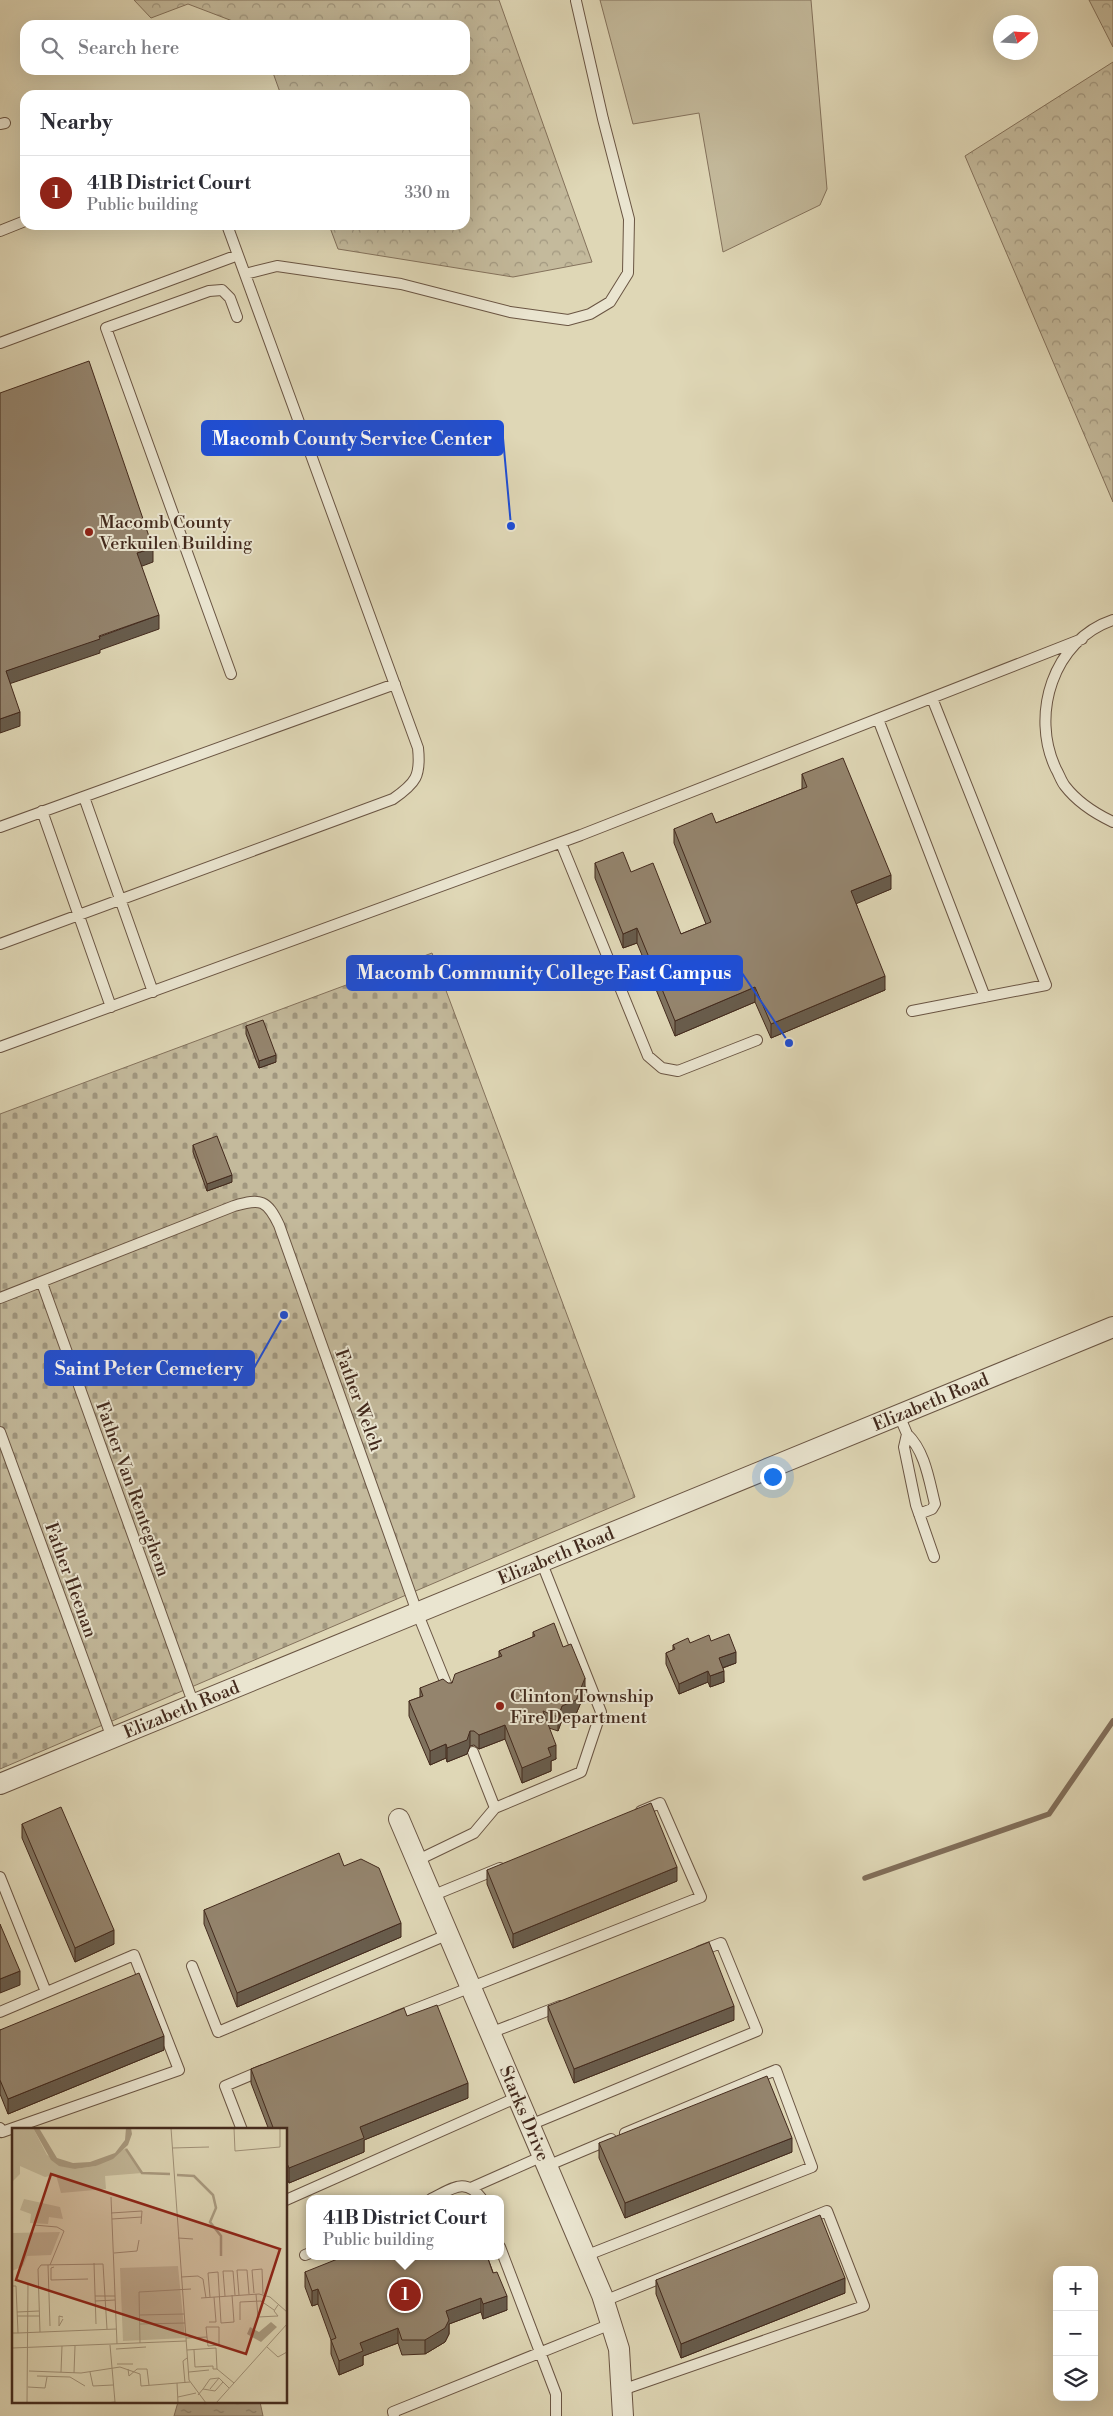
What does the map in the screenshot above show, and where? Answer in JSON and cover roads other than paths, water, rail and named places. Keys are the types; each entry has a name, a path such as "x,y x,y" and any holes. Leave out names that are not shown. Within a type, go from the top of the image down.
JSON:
{"street":[{"name":"Elizabeth Road","path":"0,1784 1113,1327"},
{"name":"Starks Drive","path":"399,1818 434,1895 490,2033 604,2301 618,2349 623,2416"}],"lane":[{"path":"245,274 277,266 401,284 510,312 568,320 590,314 610,302 628,273 629,219 603,119 576,1"},
{"path":"0,231 20,223"},
{"path":"0,944 392,799 408,789 418,775 418,748 229,230"},
{"path":"0,343 238,255"},
{"path":"231,674 106,328 209,291 222,290 230,298 237,317"},
{"path":"1113,620 1101,624 1072,647 1052,678 1044,714 1048,752 1064,785 1089,810 1113,822"},
{"path":"0,1047 561,843 1082,639"},
{"path":"0,827 395,684"},
{"path":"912,1011 1046,985 932,698"},
{"path":"878,719 985,997"},
{"path":"84,796 153,992"},
{"path":"42,811 111,1007"},
{"path":"561,843 648,1056 662,1068 678,1071 757,1040"},
{"name":"Father Welch","path":"42,1283 234,1206 254,1202 265,1203 271,1209 279,1224 417,1612 449,1691"},
{"path":"0,1298 42,1283"},
{"name":"Father Van Renteghem","path":"42,1283 194,1705"},
{"path":"898,1415 907,1434 915,1442 926,1471 935,1504 932,1509 918,1514"},
{"name":"Father Heenan","path":"0,1432 112,1738"},
{"path":"907,1434 904,1447 918,1514 934,1557"},
{"path":"418,1860 474,1833 495,1808 581,1772 601,1712 541,1561"},
{"path":"473,1752 495,1808"},
{"path":"389,2020 701,1897 660,1803 633,1814"},
{"path":"434,1895 506,1866"},
{"path":"0,1877 46,1992"},
{"path":"192,1966 218,2032 449,1934"},
{"path":"530,2125 757,2030 721,1943 693,1954"},
{"path":"0,2012 134,1954 180,2070 13,2128"},
{"path":"490,2033 573,2000"},
{"path":"241,2128 225,2086 270,2068"},
{"path":"473,2188 776,2070 812,2167 585,2256"},
{"path":"288,2199 518,2097"},
{"path":"0,2128 2,2132 12,2129"},
{"path":"440,2195 463,2185 473,2188 479,2195"},
{"path":"604,2301 826,2211 864,2306 622,2390"},
{"path":"504,2257 556,2394 556,2416"},
{"path":"394,2416 394,2412 611,2324"}],"water":[{"path":"177,2404 260,2404 263,2416 174,2416"}],"waterway":[{"path":"865,1878 1049,1814 1113,1721"}],"place":[{"name":"Macomb County Service Center","path":"511,526"},
{"name":"Macomb County Verkuilen Building","path":"89,532"},
{"name":"Macomb Community College East Campus","path":"789,1043"},
{"name":"Saint Peter Cemetery","path":"284,1315"},
{"name":"Clinton Township Fire Department","path":"500,1706"},
{"name":"41B District Court","path":"405,2295"}]}
